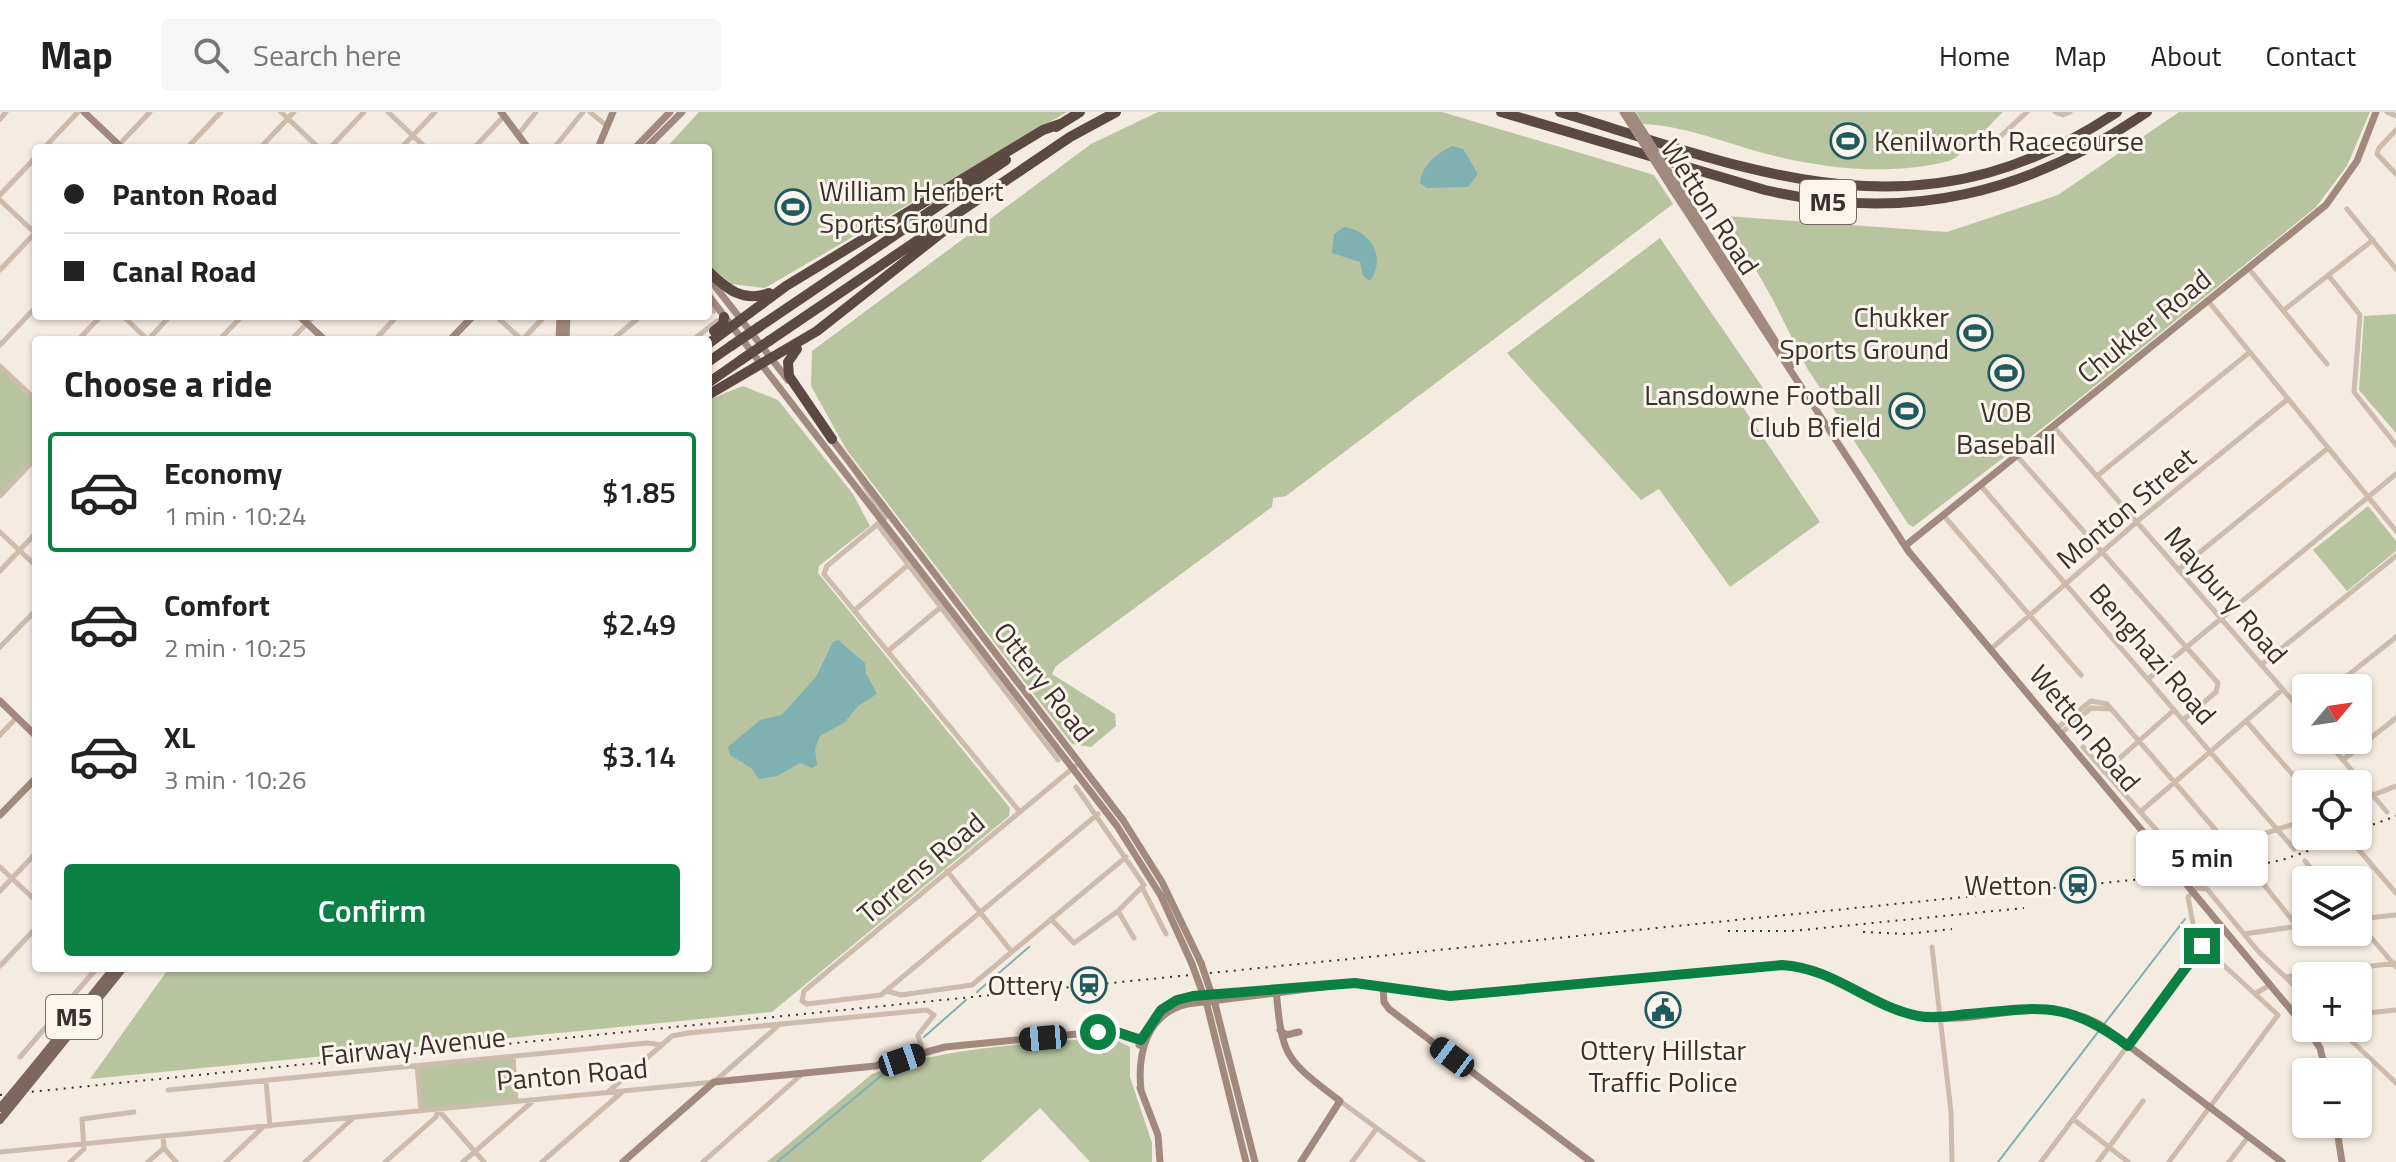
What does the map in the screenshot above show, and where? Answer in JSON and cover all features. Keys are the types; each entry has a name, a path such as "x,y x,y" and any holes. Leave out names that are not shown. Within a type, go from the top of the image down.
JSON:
{"highway":[{"path":"712,359 1080,112"},
{"path":"712,380 1070,137 1116,112"},
{"name":"M5","path":"1501,112 1765,190 1794,197 1867,204 1944,199 2022,179 2086,151 2147,112"},
{"name":"M5","path":"1560,112 1799,181 1870,188 1943,182 1995,170 2047,151 2117,112"},
{"path":"710,336 722,319 741,318 786,286 1043,130 1060,124"},
{"path":"832,439 787,369 791,355 817,331 1021,171"},
{"path":"712,277 730,291 745,297 760,296 786,286"},
{"path":"712,393 817,331"}],"main road":[{"name":"M5","path":"0,1108 111,972"},
{"name":"M5","path":"0,1120 120,972"}],"street":[{"path":"0,119 6,112"},
{"path":"48,144 81,112 116,144"},
{"path":"122,144 150,112"},
{"path":"191,144 221,112"},
{"path":"281,112 315,144"},
{"path":"264,144 294,112"},
{"path":"334,144 364,112"},
{"path":"388,112 422,144"},
{"path":"405,144 435,112"},
{"path":"518,135 536,112"},
{"path":"557,144 583,112"},
{"path":"590,112 607,126"},
{"path":"600,144 613,112"},
{"path":"639,144 670,112"},
{"path":"650,144 682,112"},
{"name":"Wetton Road","path":"1623,112 1675,187 1905,546 2292,1012"},
{"name":"Wetton Road","path":"1631,112 1675,187"},
{"path":"1992,144 2027,112"},
{"path":"2055,112 2063,115 2070,112"},
{"name":"Chukker Road","path":"1905,546 2209,302 2335,195 2357,161 2376,112"},
{"path":"2387,112 2396,116"},
{"path":"477,144 502,114 525,144"},
{"path":"2396,130 2377,154 2396,174"},
{"path":"32,161 0,197 32,229"},
{"path":"2347,209 2396,269"},
{"path":"0,270 32,237"},
{"path":"2284,310 2373,240"},
{"path":"2249,269 2327,364"},
{"path":"2328,275 2360,315 2354,392 2395,442"},
{"name":"Ottery Road","path":"712,279 1154,867 1197,964 1211,1004 1255,1162"},
{"name":"Ottery Road","path":"712,302 722,319 762,366 880,522 1076,766"},
{"path":"2209,302 2396,531"},
{"path":"699,336 722,319 712,308"},
{"path":"0,345 32,311"},
{"path":"82,336 97,320"},
{"path":"127,320 144,336"},
{"path":"152,336 166,320"},
{"path":"223,336 238,320"},
{"path":"304,320 321,336"},
{"path":"295,336 310,320"},
{"path":"379,336 393,320"},
{"path":"454,336 469,320"},
{"path":"500,320 518,336"},
{"path":"526,336 541,320"},
{"path":"617,336 636,320"},
{"path":"2097,476 2250,352"},
{"path":"0,366 32,396"},
{"path":"28,392 32,388"},
{"name":"Monton Street","path":"1991,649 2288,399"},
{"name":"Maybury Road","path":"2054,427 2292,700"},
{"path":"2178,570 2328,448"},
{"path":"2017,456 2219,686 2183,720"},
{"path":"0,496 32,462"},
{"path":"854,469 885,516 824,572 1020,812"},
{"path":"2148,679 2219,617 2396,474"},
{"name":"Benghazi Road","path":"1981,486 2292,846"},
{"path":"1944,516 2081,675"},
{"path":"880,522 881,530 1058,760"},
{"path":"0,532 32,562"},
{"path":"0,571 32,537"},
{"path":"2261,665 2396,556"},
{"path":"854,611 908,565"},
{"path":"888,651 941,607"},
{"path":"0,647 32,614"},
{"path":"2350,674 2396,637"},
{"path":"2140,812 2282,690"},
{"path":"0,701 32,732"},
{"path":"2059,730 2091,701 2107,704 2226,842"},
{"path":"2104,772 2174,710"},
{"path":"0,735 17,717"},
{"path":"2343,760 2396,718"},
{"path":"2246,721 2292,774"},
{"path":"2083,747 2174,850 2226,842 2292,825"},
{"path":"2338,754 2387,812"},
{"name":"Torrens Road","path":"887,991 872,998 807,1004 802,1001 804,991 1076,766"},
{"path":"0,815 32,782"},
{"path":"2373,795 2396,786"},
{"path":"1076,787 1126,857 1166,934"},
{"path":"1098,814 887,991 894,995 969,987 1126,857"},
{"path":"2359,850 2396,893"},
{"path":"0,891 32,857"},
{"path":"2305,861 2309,866"},
{"path":"0,867 32,897"},
{"path":"947,871 1012,952"},
{"path":"2257,876 2292,920"},
{"path":"2169,1162 2278,1015 2193,935 2186,904 2197,888 2207,889 2292,984"},
{"path":"1051,919 1074,943 1143,889"},
{"path":"1118,911 1134,938"},
{"path":"2372,918 2396,915"},
{"path":"2244,934 2292,927"},
{"path":"0,966 32,932"},
{"path":"2372,937 2395,964"},
{"path":"2041,1162 2202,946"},
{"path":"1932,947 1952,1162"},
{"path":"2284,977 2395,964"},
{"path":"1160,1162 1158,1135 1136,1076 1137,1056 1152,1019 1177,1000 1323,986 1383,986 1450,996 1789,965 1829,975 1905,1012 1940,1017 2062,1010 2096,1022 2282,1162"},
{"path":"20,1057 94,972"},
{"path":"2256,993 2270,985"},
{"path":"1383,986 1384,1002 1389,1009 1591,1162"},
{"path":"1276,990 1282,1045 1291,1058 1340,1101 1423,1162"},
{"name":"Ottery Road","path":"1211,1004 1246,1162"},
{"path":"2372,1013 2396,1010"},
{"path":"607,1092 678,1034 932,1011 933,1019 918,1035 923,1052"},
{"path":"623,1162 780,1024"},
{"path":"1279,1028 1286,1035 1299,1032"},
{"name":"Panton Road","path":"0,1152 875,1066 945,1047 1107,1031 1143,1042"},
{"path":"1128,1036 1137,1056"},
{"path":"1141,1090 1139,1069 1143,1042"},
{"path":"2353,1042 2396,1083"},
{"name":"Fairway Avenue","path":"168,1090 647,1043 662,1045"},
{"path":"513,1057 516,1101"},
{"path":"417,1066 421,1110"},
{"path":"727,1070 730,1080"},
{"path":"703,1162 803,1073"},
{"path":"226,1162 267,1126 266,1081"},
{"path":"542,1162 622,1091"},
{"path":"463,1162 534,1100"},
{"path":"1301,1162 1340,1101"},
{"path":"2098,1162 2143,1101"},
{"path":"385,1162 439,1110 484,1162"},
{"path":"70,1162 83,1150 82,1119 134,1112"},
{"path":"305,1162 354,1117"},
{"path":"2073,1119 2128,1162"},
{"path":"1352,1162 1377,1128"},
{"path":"163,1136 164,1148 176,1162"},
{"path":"2229,1162 2248,1137"},
{"path":"2338,1138 2342,1162"},
{"path":"148,1162 164,1148"}],"green space":[{"name":"William Herbert Sports Ground","path":"699,112 1067,112 765,288 732,284 712,268 712,144 670,144"},
{"path":"1158,112 1442,112 1654,175 1673,204 1286,496 1273,498 1272,507 1056,666 1052,674 1115,714 1116,726 1091,747 1072,744 846,449 811,386 812,351 1091,144"},
{"name":"Kenilworth Racecourse","path":"1636,112 2003,112 1949,161 1902,169 1877,169 1827,166 1779,157 1686,131 1643,124"},
{"name":"Chukker Sports Ground","path":"2179,112 2370,112 2347,166 2316,207 2059,415 1913,527 1908,524 1807,368 1772,298 1725,216 1947,232 2058,195"},
{"path":"1660,238 1763,388 1740,403 1820,522 1730,587 1659,489 1641,500 1507,353"},
{"path":"2396,314 2396,433 2359,390 2364,316"},
{"path":"0,368 32,399 32,459 0,493"},
{"path":"743,386 778,400 853,494 870,526 819,566 818,573 1010,808 1009,816 772,1012 90,1079 166,972 712,972 712,398"},
{"path":"2368,506 2396,541 2396,551 2347,591 2313,550"},
{"path":"1110,1037 1130,1047 1130,1077 1152,1143 1152,1162 1090,1162 1040,1108 981,1162 767,1162 872,1074 930,1057 960,1052"},
{"path":"513,1057 516,1101 421,1110 417,1066"}],"water":[{"path":"1452,146 1463,149 1478,174 1468,187 1427,188 1420,183 1423,171 1431,161"},
{"path":"1344,227 1361,233 1373,246 1377,263 1370,281 1363,276 1360,262 1332,253 1334,234"},
{"path":"838,640 865,663 866,673 877,694 858,706 845,722 820,736 815,749 817,765 812,768 800,763 777,776 759,779 751,768 730,755 728,747 760,720 781,715 816,677 833,642"}],"waterway":[{"path":"1998,1162 2185,919"},
{"path":"977,992 1029,947"},
{"path":"924,1037 966,1000"},
{"path":"905,1054 912,1046"},
{"path":"777,1162 893,1066"}],"railway":[{"path":"2372,825 2396,816"},
{"path":"0,1095 2232,870 2282,860 2311,850"},
{"path":"1728,931 1792,931 2024,908"},
{"path":"1863,932 1907,934 1952,929"}],"place":[{"name":"Kenilworth Racecourse","path":"1848,141"},
{"name":"William Herbert Sports Ground","path":"793,207"},
{"name":"Chukker Sports Ground","path":"1975,333"},
{"name":"VOB Baseball","path":"2006,373"},
{"name":"Lansdowne Football Club B field","path":"1907,411"},
{"name":"Wetton","path":"2078,885"},
{"name":"Ottery","path":"1089,985"},
{"name":"Ottery Hillstar Traffic Police","path":"1663,1010"}],"route":[{"path":"1098,1032 1114,1031 1141,1040 1156,1015 1177,1000 1305,984 1366,983 1450,996 1782,965 1813,969 1898,1010 1919,1016 2036,1008 2075,1012 2096,1022 2128,1046 2202,946"}]}
